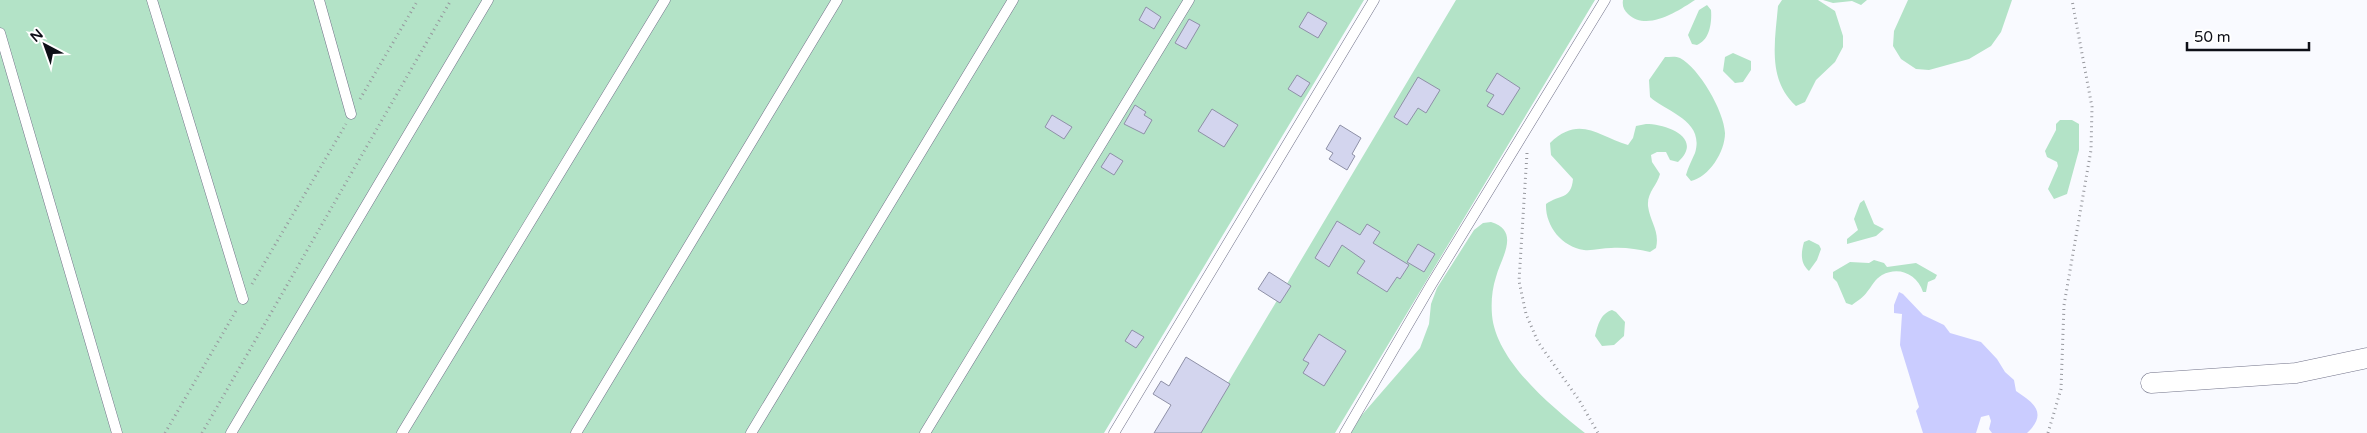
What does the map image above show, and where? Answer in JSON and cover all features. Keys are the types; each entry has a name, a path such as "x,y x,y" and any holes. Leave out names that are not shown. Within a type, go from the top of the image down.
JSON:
{"street":[{"path":"2151,383 2296,373 2367,358"}],"lane":[{"path":"152,0 243,299"},
{"path":"319,0 351,114"},
{"path":"231,433 488,0"},
{"path":"402,433 665,0"},
{"path":"576,433 837,0"},
{"path":"751,433 1013,0"},
{"path":"925,433 1189,0"},
{"path":"1114,433 1374,0"},
{"path":"1345,433 1431,285 1605,0"},
{"path":"0,33 117,433"}],"path":[{"path":"165,433 418,0"},
{"path":"202,433 451,0"},
{"path":"2048,433 2061,389 2064,304 2090,150 2092,107 2072,0"},
{"path":"1530,123 1524,184 1519,281 1526,314 1538,342 1579,400 1598,433"}],"green space":[{"path":"0,0 1364,0 1104,433 0,433"},
{"path":"1456,0 1595,0 1335,433 1198,433"},
{"path":"1623,0 1695,0 1662,18 1644,21 1636,19 1625,11"},
{"path":"1782,0 1818,0 1835,11 1843,36 1843,47 1835,62 1816,80 1805,102 1796,106 1787,96 1781,84 1775,59 1778,6"},
{"path":"1823,0 1867,0 1861,5 1852,1 1833,3"},
{"path":"1908,0 2012,0 2001,32 1991,46 1969,59 1929,70 1916,69 1901,59 1893,46 1894,31"},
{"path":"1707,5 1711,10 1709,30 1701,43 1697,45 1692,44 1688,35 1699,10"},
{"path":"1733,53 1751,61 1751,70 1743,82 1735,83 1723,71 1725,57"},
{"path":"1665,57 1680,58 1695,71 1709,91 1724,124 1724,140 1715,163 1698,179 1691,181 1686,175 1695,153 1697,142 1694,132 1682,118 1650,97 1649,80"},
{"path":"2060,120 2072,120 2079,124 2079,150 2067,194 2054,199 2048,189 2058,166 2057,162 2047,157 2045,151 2056,130 2056,124"},
{"path":"1646,124 1664,127 1680,134 1685,139 1687,146 1685,153 1678,162 1670,160 1666,152 1657,152 1651,155 1652,162 1660,174 1648,201 1649,212 1656,231 1656,248 1650,252 1621,248 1584,250 1568,245 1556,234 1548,220 1546,204 1567,194 1572,186 1573,179 1551,155 1550,143 1561,134 1580,129 1598,133 1628,145 1633,138 1636,126"},
{"path":"1864,200 1874,224 1884,229 1876,236 1847,244 1847,239 1858,230 1854,219 1860,203"},
{"path":"1491,222 1500,226 1507,238 1505,254 1498,270 1492,296 1492,315 1503,349 1527,381 1557,410 1585,433 1351,433 1361,416 1420,348 1429,324 1431,304 1437,288 1474,230 1483,223"},
{"path":"1809,240 1819,245 1821,249 1817,260 1809,271 1804,265 1802,254 1804,242"},
{"path":"1874,260 1884,263 1887,267 1916,263 1937,275 1935,279 1928,282 1926,292 1923,292 1916,280 1907,273 1888,272 1877,278 1864,296 1852,305 1846,303 1837,282 1833,278 1833,272 1850,262 1869,263"},
{"path":"1612,310 1625,322 1624,336 1614,345 1602,346 1595,336 1596,332 1602,317"}],"water":[{"path":"1899,292 1923,315 1944,325 1950,333 1981,342 1997,359 2005,372 2014,380 2016,391 2033,404 2036,409 2037,420 2027,433 1992,433 1989,429 1991,421 1989,415 1981,417 1976,433 1923,433 1916,411 1919,407 1900,345 1902,314 1894,313 1894,305"}],"building":[{"path":"1146,7 1161,17 1154,29 1139,20"},
{"path":"1308,12 1327,23 1318,38 1299,27"},
{"path":"1189,19 1200,25 1186,49 1175,43"},
{"path":"1497,73 1520,88 1503,115 1487,106 1494,95 1486,91"},
{"path":"1297,75 1310,83 1301,97 1288,89"},
{"path":"1418,77 1440,90 1426,113 1418,108 1407,125 1394,117"},
{"path":"1135,105 1146,112 1144,115 1152,120 1144,134 1124,124"},
{"path":"1212,109 1238,125 1224,147 1198,131"},
{"path":"1052,115 1072,127 1064,139 1045,127"},
{"path":"1340,125 1361,138 1352,154 1355,156 1347,170 1329,159 1333,153 1326,149"},
{"path":"1110,153 1123,161 1114,175 1101,167"},
{"path":"1337,221 1360,235 1367,224 1380,232 1373,243 1409,265 1400,279 1397,277 1387,292 1357,273 1365,261 1342,245 1329,267 1315,258"},
{"path":"1418,244 1435,254 1424,272 1407,262"},
{"path":"1269,272 1291,286 1280,303 1258,289"},
{"path":"1132,330 1144,337 1136,348 1125,341"},
{"path":"1319,334 1346,351 1324,386 1303,373 1309,363 1303,360"},
{"path":"1186,357 1230,384 1201,433 1154,433 1171,405 1153,394 1161,381 1169,386"}]}
